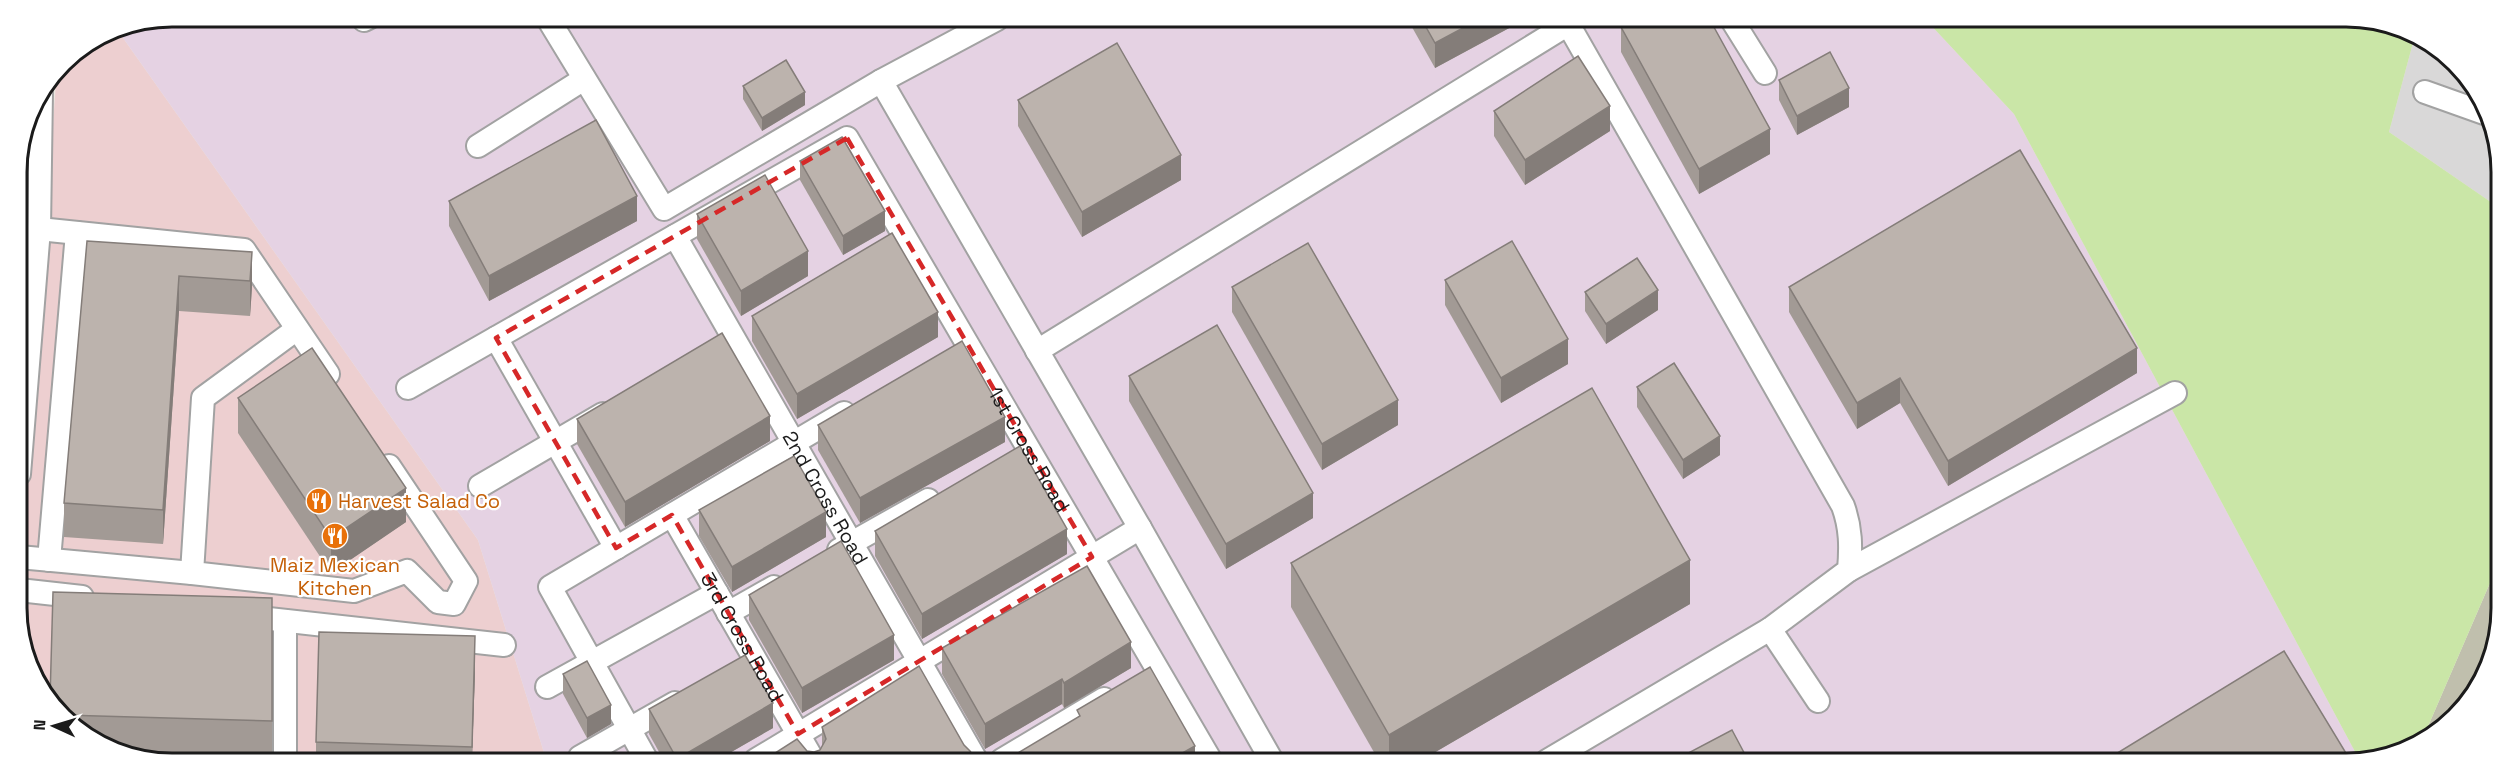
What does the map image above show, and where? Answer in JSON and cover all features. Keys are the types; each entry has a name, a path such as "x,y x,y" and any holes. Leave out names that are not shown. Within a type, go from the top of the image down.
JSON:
{"street":[{"path":"553,27 664,209 881,81 981,27"},
{"path":"1037,351 1563,27"},
{"path":"1574,27 1843,506 1849,524 1851,546 1849,570"},
{"path":"1736,27 1765,73"},
{"path":"477,146 584,79"},
{"path":"881,81 1267,753"},
{"path":"2425,92 2477,110"},
{"path":"27,346 39,229 41,111"},
{"name":"1st Cross Road","path":"675,236 847,138 1207,753"},
{"path":"39,229 244,250 342,396"},
{"path":"49,560 77,233"},
{"path":"408,388 675,236"},
{"name":"2nd Cross Road","path":"675,236 972,753"},
{"path":"884,247 904,236"},
{"path":"713,349 753,325"},
{"path":"192,573 203,398 297,328"},
{"path":"496,338 616,548"},
{"path":"946,353 966,341"},
{"path":"1561,753 1770,629 1849,570 2175,393"},
{"path":"480,486 624,401"},
{"path":"643,753 550,587 864,401"},
{"path":"27,558 354,591 407,571 438,602 454,604 466,581 375,445"},
{"path":"1006,457 1027,445"},
{"path":"821,561 944,491"},
{"name":"3rd Cross Road","path":"672,515 723,603 745,664 798,734 809,753"},
{"path":"767,753 1140,528"},
{"path":"548,687 592,663 723,603 790,578"},
{"path":"27,591 102,600"},
{"path":"217,613 504,645"},
{"path":"285,621 285,753"},
{"path":"1770,629 1818,701"},
{"path":"1137,679 1157,668"},
{"path":"587,753 697,691"},
{"path":"1014,753 1118,691"}],"highlighted area":[{"path":"847,138 1092,557 798,734 672,515 616,548 496,338"}],"shaded area":[{"path":"172,27 1933,27 2014,114 2356,753 544,753 478,540 122,37 153,28"},
{"path":"122,37 478,540 544,753 172,753 135,748 108,738 84,723 84,696 57,696 42,672 35,654 28,627 27,481 56,86 84,57 100,46"},
{"path":"2413,44 2442,63 2455,76 2476,108 2490,153 2491,202 2389,132"},
{"path":"2491,581 2490,627 2480,663 2467,688 2455,704 2427,728"}],"green space":[{"path":"1933,27 2346,27 2383,32 2413,44 2389,132 2491,202 2491,581 2426,729 2401,742 2356,753 2014,114"}],"building":[{"path":"1426,27 1465,27 1435,43"},
{"path":"1621,27 1714,27 1770,129 1699,169"},
{"path":"1117,43 1181,155 1082,212 1018,100"},
{"path":"1830,52 1849,88 1797,116 1779,80"},
{"path":"1578,56 1610,106 1525,160 1494,111"},
{"path":"786,60 805,92 762,118 743,86"},
{"path":"596,120 637,196 489,276 449,201"},
{"path":"842,137 885,211 843,236 800,161"},
{"path":"2020,150 2137,348 1948,461 1900,378 1857,403 1789,287"},
{"path":"765,175 808,251 741,291 697,214"},
{"path":"892,233 938,312 797,394 752,316"},
{"path":"87,241 252,252 250,281 179,276 163,510 64,503"},
{"path":"1512,241 1568,339 1501,378 1445,280"},
{"path":"1308,243 1398,400 1322,444 1232,287"},
{"path":"1637,258 1658,290 1606,324 1585,292"},
{"path":"1217,325 1313,493 1226,544 1129,376"},
{"path":"722,333 770,416 625,502 577,419"},
{"path":"962,341 1005,417 860,498 818,425"},
{"path":"312,348 406,488 331,538 238,398"},
{"path":"1674,363 1720,436 1683,460 1637,387"},
{"path":"1592,388 1690,560 1389,735 1291,563"},
{"path":"1020,446 1067,529 922,614 875,531"},
{"path":"794,456 826,512 732,567 699,510"},
{"path":"841,541 894,635 802,688 749,595"},
{"path":"1087,566 1131,642 1064,683 1062,679 985,724 942,648"},
{"path":"53,592 272,598 272,721 84,716 84,696 57,696 51,688"},
{"path":"319,632 475,636 472,747 316,742"},
{"path":"2284,651 2346,753 2117,753"},
{"path":"745,655 773,703 687,753 674,753 649,709"},
{"path":"587,661 611,705 587,718 563,674"},
{"path":"919,666 964,745 971,753 775,753 797,739 807,751 820,750 826,739 822,727"},
{"path":"1150,667 1195,746 1182,753 1018,753 1080,716 1077,710"},
{"path":"1732,730 1744,753 1688,753"}],"place":[{"name":"Harvest Salad Co","path":"319,501"},
{"name":"Maiz Mexican Kitchen","path":"335,536"}]}
